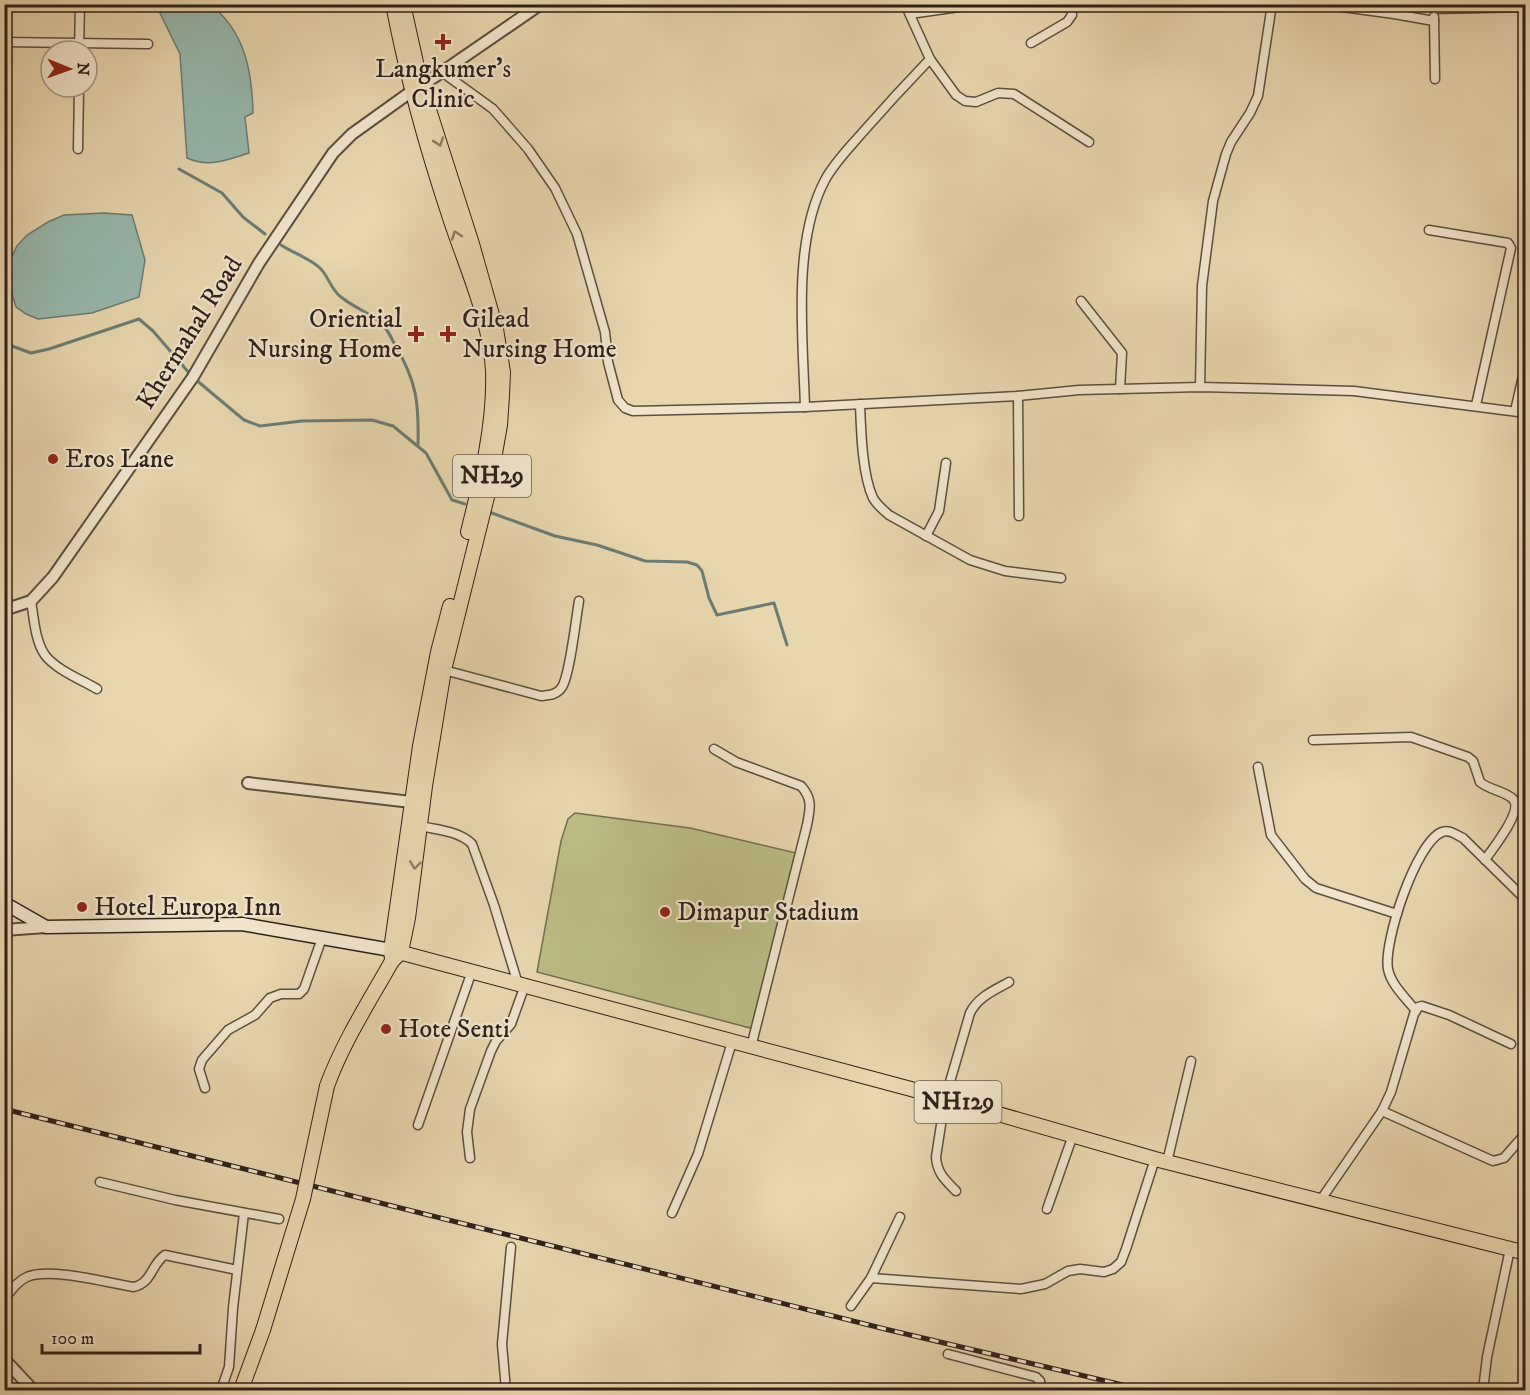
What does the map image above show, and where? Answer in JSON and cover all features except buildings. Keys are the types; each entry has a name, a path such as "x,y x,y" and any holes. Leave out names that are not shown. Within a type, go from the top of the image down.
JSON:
{"main road":[{"name":"NH29","path":"393,4 438,182 478,299 490,348 493,377 481,477 435,663 411,802 395,955"},
{"name":"NH29","path":"395,955 408,918 444,670 488,493 500,425 502,372 501,351 494,319 416,88 403,4"},
{"path":"4,903 46,927 242,924 322,938 395,955 350,1032 327,1086 303,1199 263,1330 241,1390"},
{"name":"NH129","path":"395,955 472,971 1161,1160 1526,1253"}],"street":[{"path":"79,39 80,4"},
{"name":"Khermahal Road","path":"4,610 31,601 53,577 193,377 259,263 333,153 352,134 416,88 541,4"},
{"path":"905,4 930,59 956,95 965,101 976,102 998,93 1014,94 1089,142"},
{"path":"910,14 980,4"},
{"path":"1031,42 1067,22 1072,15 1071,4"},
{"path":"1200,387 1202,286 1213,201 1226,154 1258,96 1272,4"},
{"path":"1320,4 1434,21"},
{"path":"1434,79 1434,7 1526,8"},
{"path":"4,42 39,44"},
{"path":"99,46 148,44"},
{"path":"805,407 802,295 805,246 814,208 825,180 843,154 930,59"},
{"path":"442,72 493,109 528,149 555,188 577,234 604,332 613,387 621,405 625,408 641,412 805,407 1018,396 1079,390 1200,387 1354,391 1526,413"},
{"path":"78,149 79,99"},
{"path":"1429,230 1508,243 1510,246 1476,405"},
{"path":"1081,301 1122,353 1119,389"},
{"path":"1515,411 1526,363"},
{"path":"1018,396 1019,516"},
{"path":"860,404 862,441 872,496 889,515 914,531 970,560 1005,571 1061,578"},
{"path":"927,536 939,512 946,463"},
{"path":"31,601 39,644 46,657 97,689"},
{"path":"444,670 541,696 555,694 562,687 567,671 579,601"},
{"path":"1313,740 1411,737 1468,757 1473,761 1480,782 1507,795 1516,804 1515,814 1485,860"},
{"path":"714,749 736,762 801,786 808,794 810,808 751,1047"},
{"path":"1258,767 1271,835 1305,879 1316,888 1397,914"},
{"path":"248,783 411,802"},
{"path":"420,826 458,834 472,844 522,985 511,1024 496,1041 491,1051 470,1109 466,1132 470,1158"},
{"path":"1416,1011 1394,983 1387,966 1392,927 1421,854 1433,838 1441,832 1453,832 1463,838 1526,900"},
{"path":"4,930 46,927"},
{"path":"205,1088 199,1069 202,1060 228,1030 255,1015 270,998 281,994 300,994 304,989 322,938"},
{"path":"418,1125 472,971"},
{"path":"956,1191 940,1175 937,1166 936,1157 945,1099 975,1003 986,994 1009,982"},
{"path":"1320,1201 1382,1111 1391,1092 1416,1011 1422,1006 1449,1015 1511,1044"},
{"path":"672,1213 698,1154 732,1042"},
{"path":"871,1278 1021,1289 1045,1284 1068,1271 1080,1269 1104,1272 1113,1269 1121,1262 1161,1160 1191,1061"},
{"path":"1382,1111 1493,1161 1504,1158 1526,1133"},
{"path":"1047,1209 1073,1135"},
{"path":"100,1182 140,1193 279,1219"},
{"path":"221,1390 229,1367 244,1213"},
{"path":"851,1306 871,1278 900,1217"},
{"path":"506,1390 502,1344 511,1247"},
{"path":"1483,1390 1487,1357 1510,1249"},
{"path":"4,1299 18,1282 37,1274 54,1274 134,1287 140,1286 147,1281 161,1257 165,1255 237,1270"},
{"path":"948,1354 1036,1377 1040,1381 1041,1390"},
{"path":"4,1359 28,1389"}],"green space":[{"name":"Dimapur Stadium","path":"575,813 690,828 796,853 754,1029 537,972 561,841 568,819"}],"water":[{"path":"156,5 211,5 232,27 244,53 251,82 253,113 245,117 249,153 210,163 187,158 180,54"},
{"path":"104,213 132,215 145,260 139,297 92,313 38,319 16,307 6,274 17,246 27,235 64,215"}],"waterway":[{"path":"179,169 222,193 243,217 265,234"},
{"path":"281,245 316,264 338,294 350,304 375,318 387,330 408,370 415,393 418,445"},
{"path":"4,343 31,353 139,319 153,331 190,374"},
{"path":"195,379 244,420 260,426 302,421 372,420 393,426 426,453 452,500 465,504"},
{"path":"489,512 555,536 597,545 645,561 687,562 697,565 702,571 709,598 717,615 774,603 787,645"}],"railway":[{"path":"4,1109 889,1330 1144,1390"}],"place":[{"name":"Langkumer's Clinic","path":"443,42"},
{"name":"Oriential Nursing Home","path":"416,334"},
{"name":"Gilead Nursing Home","path":"448,334"},
{"name":"Eros Lane","path":"53,459"},
{"name":"Hotel Europa Inn","path":"82,907"},
{"name":"Dimapur Stadium","path":"665,912"},
{"name":"Hote Senti","path":"386,1029"}]}
